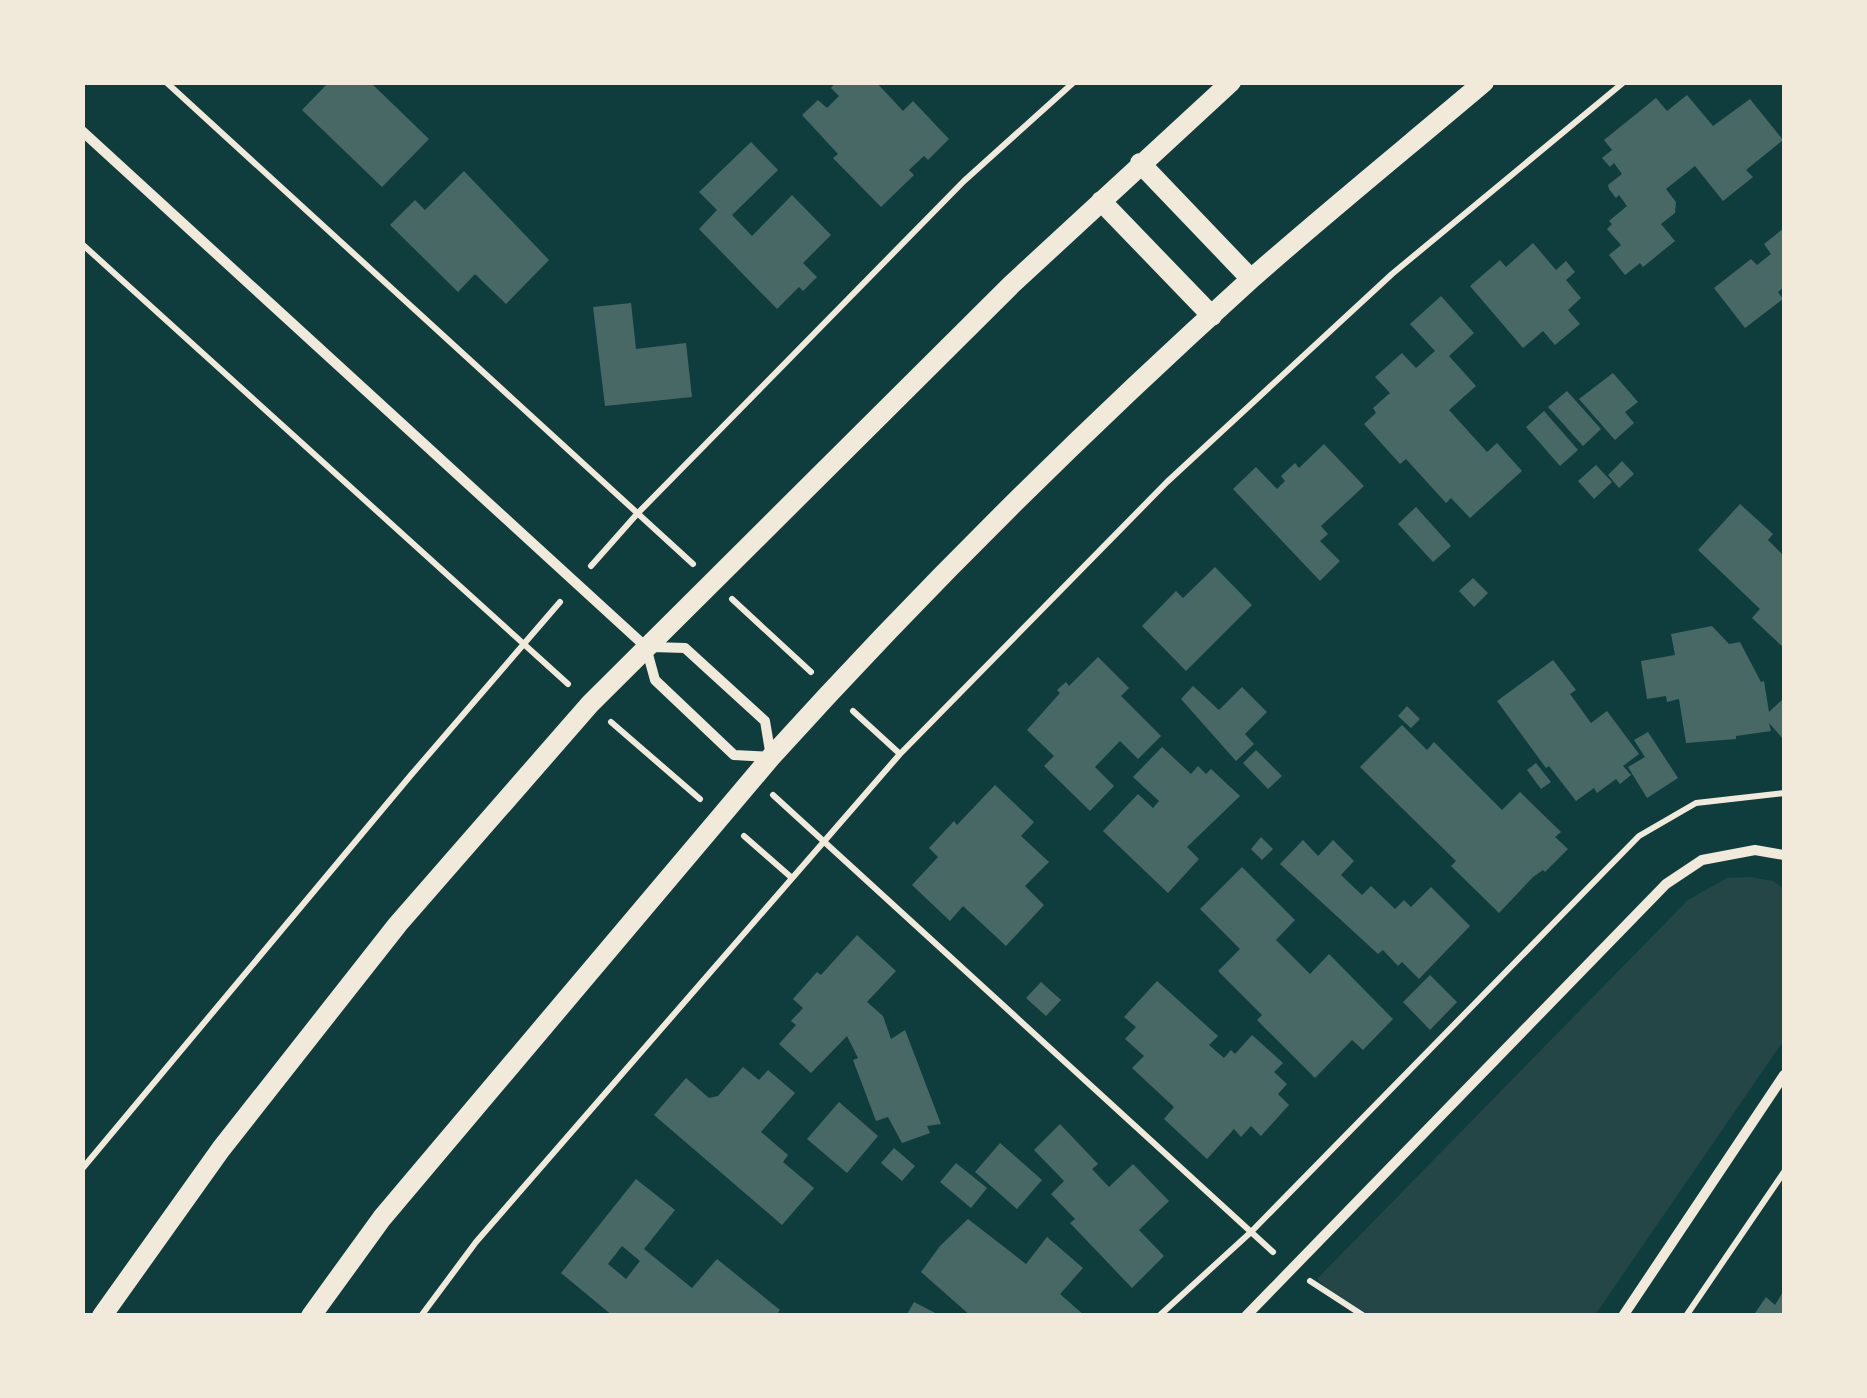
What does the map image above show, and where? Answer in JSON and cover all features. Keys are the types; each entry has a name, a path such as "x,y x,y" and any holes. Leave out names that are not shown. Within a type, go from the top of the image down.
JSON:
{"main road":[{"path":"102,1316 221,1150 386,939 590,704 1011,284 1231,82"},
{"path":"311,1316 382,1218 830,691 964,554 1251,279 1484,82"},
{"path":"1140,163 1251,279"},
{"path":"1101,201 1212,316"}],"street":[{"path":"82,132 646,647 654,680 734,754 770,757 765,721 685,648 646,647"},
{"path":"1246,1316 1666,884 1702,860 1755,850 1784,854"},
{"path":"1623,1316 1784,1075"}],"path":[{"path":"166,82 900,754"},
{"path":"82,1170 522,645 637,514 964,181 1074,82"},
{"path":"421,1316 476,1242 900,754 1167,482 1392,274 1624,82"},
{"path":"82,244 522,645 792,878"},
{"path":"754,777 1292,1269 1364,1316"},
{"path":"1159,1316 1251,1232 1638,836 1696,803 1784,792"},
{"path":"1686,1316 1784,1172"}],"shaded area":[{"path":"1727,878 1773,881 1784,889 1784,1040 1595,1315 1355,1315 1317,1279 1688,900"}],"building":[{"path":"329,82 370,82 429,139 382,187 302,110"},
{"path":"836,82 876,82 903,111 913,101 949,139 928,160 924,156 909,170 914,175 881,207 833,158 838,154 802,115 818,100 827,108 839,96 831,88"},
{"path":"1687,95 1713,126 1750,99 1783,140 1746,170 1753,177 1723,201 1695,166 1666,189 1676,202 1675,213 1661,224 1675,241 1643,267 1640,263 1625,275 1609,255 1621,245 1607,229 1612,224 1609,221 1627,206 1609,189 1608,185 1622,174 1614,163 1610,167 1602,158 1612,150 1604,140 1656,98 1667,111"},
{"path":"751,142 778,170 732,215 752,236 792,195 831,235 803,263 817,277 803,291 799,287 777,309 699,229 717,210 699,192"},
{"path":"464,171 549,260 506,304 475,274 458,292 390,225 415,200 425,210"},
{"path":"1784,228 1784,287 1778,292 1783,299 1745,328 1714,288 1751,259 1757,265 1771,254 1764,244"},
{"path":"1533,243 1556,270 1566,261 1575,272 1566,280 1581,298 1568,310 1580,324 1555,345 1543,331 1523,348 1470,286 1500,260 1506,267"},
{"path":"1441,296 1474,333 1449,356 1476,386 1449,410 1487,452 1497,443 1522,471 1470,518 1451,498 1446,503 1406,459 1400,464 1364,424 1376,413 1373,408 1390,393 1375,377 1402,353 1416,368 1435,351 1410,324"},
{"path":"631,303 636,349 686,343 692,397 605,406 593,307"},
{"path":"1613,373 1638,402 1625,412 1634,423 1615,440 1579,399"},
{"path":"1567,391 1601,429 1583,446 1548,407"},
{"path":"1544,411 1578,450 1560,466 1526,427"},
{"path":"1324,444 1364,486 1321,526 1328,534 1320,541 1340,561 1320,581 1233,489 1256,467 1277,489 1285,481 1281,476 1295,463 1299,468"},
{"path":"1622,461 1634,474 1619,488 1608,475"},
{"path":"1596,465 1612,482 1594,499 1578,481"},
{"path":"1740,504 1773,534 1768,540 1784,556 1784,648 1752,618 1760,609 1698,550"},
{"path":"1416,507 1451,546 1433,562 1398,524"},
{"path":"1215,567 1252,605 1186,671 1142,626 1176,591 1183,598"},
{"path":"1473,578 1488,593 1474,607 1459,591"},
{"path":"1712,626 1729,644 1740,642 1761,682 1764,681 1769,712 1784,698 1784,740 1769,723 1771,731 1736,739 1686,743 1679,699 1647,699 1641,661 1675,655 1671,634"},
{"path":"1098,657 1129,688 1121,696 1161,736 1138,759 1120,741 1095,767 1114,786 1090,811 1044,766 1054,756 1027,730 1060,693 1057,690 1066,682 1069,686"},
{"path":"1553,660 1576,690 1570,694 1591,723 1607,711 1639,754 1623,766 1631,775 1620,784 1616,779 1597,793 1594,788 1576,801 1549,766 1546,768 1497,701"},
{"path":"1193,686 1219,710 1242,687 1267,712 1245,734 1254,744 1236,761 1181,699"},
{"path":"1407,706 1420,719 1411,728 1398,716"},
{"path":"1402,725 1427,750 1434,742 1502,810 1520,792 1561,832 1555,837 1568,849 1545,872 1533,877 1499,913 1451,866 1456,861 1360,767"},
{"path":"1648,732 1678,778 1647,798 1628,767 1645,757 1634,740"},
{"path":"1162,747 1191,774 1198,766 1206,774 1211,769 1240,796 1187,847 1199,859 1168,893 1103,831 1138,794 1153,808 1159,801 1133,777"},
{"path":"1256,750 1282,776 1268,789 1243,763"},
{"path":"1536,763 1551,782 1541,789 1527,770"},
{"path":"995,785 1034,822 1021,836 1049,862 1025,886 1044,905 1006,946 963,906 950,921 912,885 938,857 929,848"},
{"path":"1261,837 1273,849 1262,860 1251,849"},
{"path":"1303,840 1318,856 1333,840 1354,861 1341,875 1362,895 1371,886 1395,909 1404,900 1411,907 1431,887 1470,926 1419,979 1402,962 1398,966 1383,950 1378,954 1280,864"},
{"path":"1242,867 1295,920 1276,940 1310,974 1329,954 1393,1019 1363,1050 1352,1040 1315,1078 1257,1020 1262,1015 1218,971 1240,949 1200,909"},
{"path":"857,935 896,971 867,1002 883,1016 891,1039 905,1030 941,1124 927,1126 930,1133 902,1143 888,1117 876,1121 853,1060 858,1058 847,1036 811,1073 779,1044 796,1025 791,1021 803,1008 793,999"},
{"path":"1430,975 1457,1002 1430,1030 1403,1002"},
{"path":"1157,981 1218,1036 1209,1045 1224,1058 1231,1050 1235,1054 1252,1035 1283,1063 1274,1072 1287,1084 1278,1094 1289,1105 1261,1136 1251,1126 1241,1137 1234,1129 1207,1159 1164,1119 1174,1107 1132,1068 1144,1056 1125,1039 1136,1027 1124,1017"},
{"path":"1041,982 1061,1000 1046,1016 1026,998"},
{"path":"743,1067 759,1080 768,1070 795,1093 761,1132 788,1155 783,1162 814,1188 782,1225 654,1115 686,1078 709,1098 718,1096"},
{"path":"839,1102 878,1136 847,1173 807,1139"},
{"path":"1060,1124 1098,1164 1092,1169 1109,1187 1133,1164 1169,1201 1139,1230 1164,1256 1132,1288 1070,1223 1075,1219 1051,1194 1064,1181 1034,1150"},
{"path":"1000,1143 1042,1180 1017,1209 975,1172"},
{"path":"894,1148 915,1166 902,1181 881,1163"},
{"path":"956,1163 987,1188 971,1208 940,1182"},
{"path":"636,1179 675,1210 644,1249 692,1288 717,1259 780,1310 776,1316 613,1316 561,1273","holes":["622,1246 640,1261 626,1279 608,1264"]},
{"path":"968,1219 1026,1264 1047,1237 1083,1268 1060,1294 1085,1316 971,1316 921,1272 940,1246"},
{"path":"1784,1290 1784,1316 1753,1316 1766,1297 1775,1305"},
{"path":"914,1302 941,1316 906,1316"}]}
